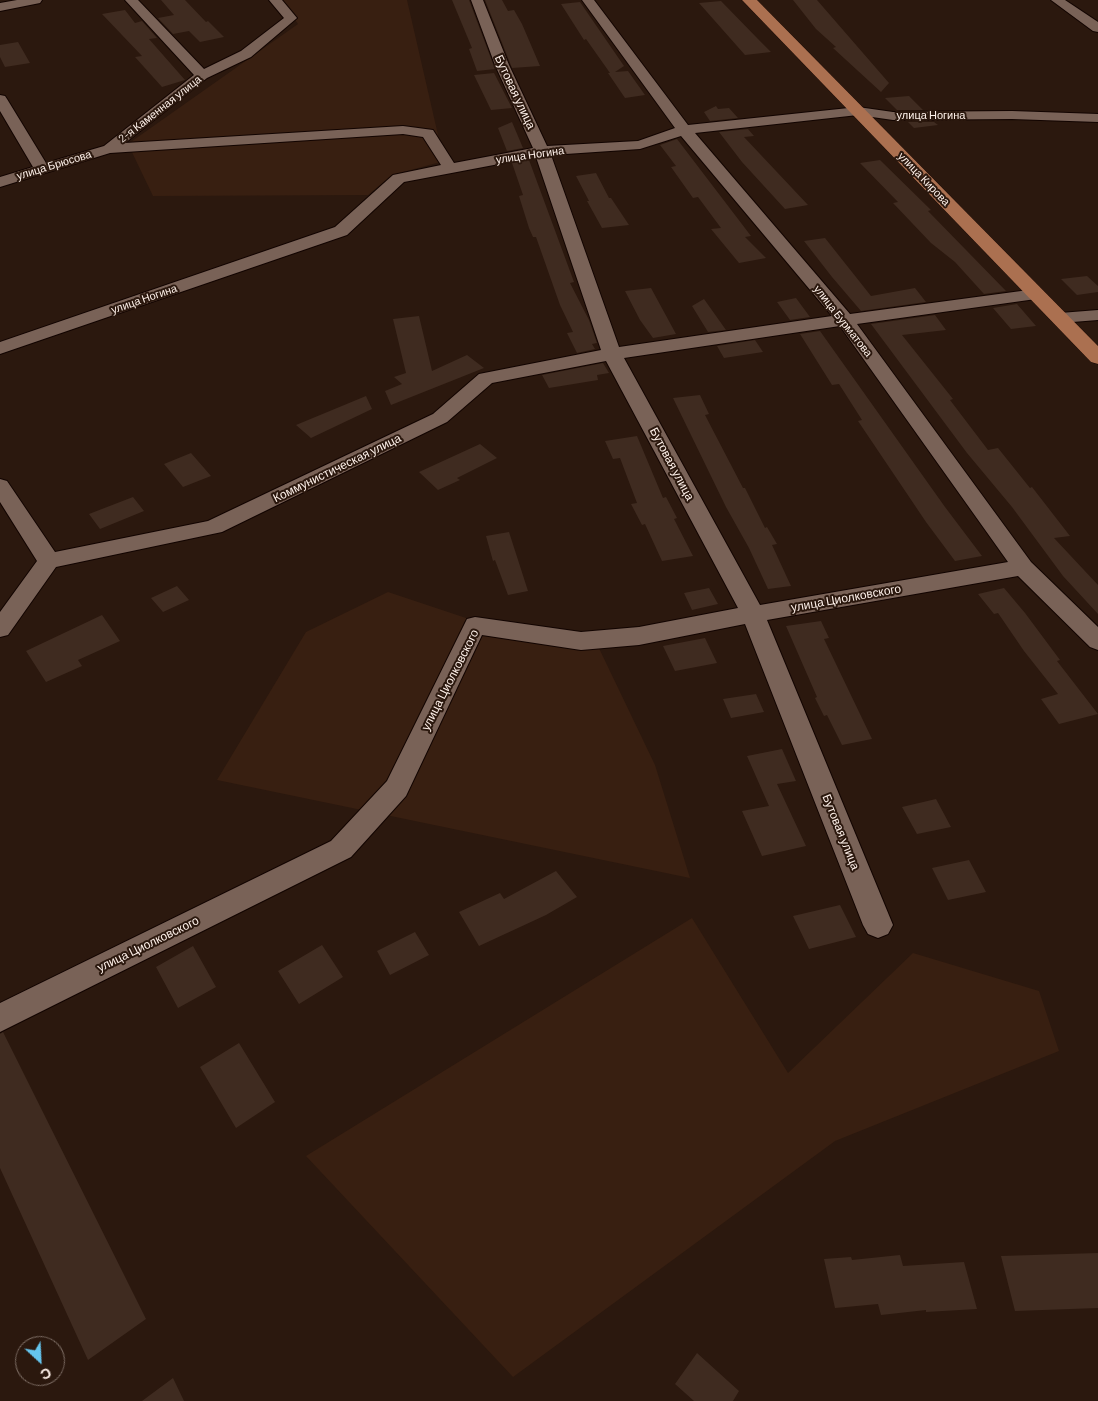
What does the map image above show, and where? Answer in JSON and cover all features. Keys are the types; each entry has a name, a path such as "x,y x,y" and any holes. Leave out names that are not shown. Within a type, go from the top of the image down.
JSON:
{"main road":[{"name":"улица Кирова","path":"749,0 1098,358"}],"street":[{"path":"0,7 36,0"},
{"path":"131,0 202,75"},
{"name":"2-я Каменная улица","path":"109,149 202,75 246,54 291,18 275,0"},
{"name":"Бутовая улица","path":"477,0 502,65 542,151 612,354 753,614 878,925"},
{"name":"улица Бурматова","path":"588,0 684,130 845,320 1023,567 1098,642"},
{"path":"1057,0 1098,28"},
{"path":"0,99 42,169"},
{"name":"улица Ногина","path":"0,348 341,231 400,178 542,151 640,145 684,130 858,111 893,116 1012,114 1098,118"},
{"path":"109,149 416,130 428,133 450,168"},
{"name":"улица Брюсова","path":"0,182 109,149"},
{"name":"Коммунистическая улица","path":"49,561 214,527 440,418 486,378 612,354 1036,294"},
{"path":"1060,318 1098,315"},
{"path":"0,486 49,561 0,629"},
{"name":"улица Циолковского","path":"0,1018 341,849 397,788 475,625 581,641 639,636 1023,567"}],"shaded area":[{"path":"282,0 407,0 444,161 392,175 368,195 153,196 128,144 298,24"},
{"path":"388,592 475,621 596,642 655,765 690,878 217,780 306,632"},
{"path":"692,918 788,1073 913,953 1039,991 1059,1051 835,1141 513,1377 306,1156"}],"building":[{"path":"161,0 185,0 206,22 208,21 224,37 200,42 189,31 173,34 158,18 174,15"},
{"path":"452,0 469,0 495,69 477,71 469,49 472,48"},
{"path":"485,0 502,0 508,11 514,10 540,66 512,68"},
{"path":"793,0 817,0 889,83 881,92 833,48 836,47 816,29"},
{"path":"721,1 771,52 745,55 699,3"},
{"path":"580,2 624,66 615,72 628,71 645,95 625,98 608,73 610,73 586,39 584,40 561,4"},
{"path":"125,10 135,23 142,21 157,38 149,39 185,80 162,87 135,57 142,56 102,14"},
{"path":"18,42 30,63 5,67 0,57 0,45"},
{"path":"494,73 512,108 491,110 474,75"},
{"path":"909,96 923,110 897,110 885,98"},
{"path":"716,106 718,109 729,108 738,118 710,121 704,112"},
{"path":"512,122 523,148 507,151 498,128"},
{"path":"908,122 934,122 938,125 914,128"},
{"path":"748,129 754,136 744,137 808,205 785,209 742,162 719,132"},
{"path":"677,139 751,236 745,237 766,258 739,263 711,229 721,228 698,197 693,198 671,167 676,166 660,145"},
{"path":"529,160 574,282 570,283 589,320 597,343 592,344 595,349 577,353 567,333 573,332 560,305 536,237 533,237 529,228 519,196 523,195 512,163"},
{"path":"880,160 931,210 928,211 1006,291 984,294 955,262 931,243 893,203 898,202 860,163"},
{"path":"596,173 609,198 611,198 629,225 602,228 576,176"},
{"path":"825,238 871,296 915,288 926,302 861,311 804,241"},
{"path":"1087,276 1098,286 1098,292 1077,295 1061,279"},
{"path":"651,288 676,334 653,338 640,320 625,291"},
{"path":"796,298 810,317 790,320 777,302"},
{"path":"704,299 726,330 708,332 692,306"},
{"path":"1017,304 1036,326 1011,329 993,308"},
{"path":"935,315 946,330 902,335 953,399 950,400 988,450 998,448 1030,488 1032,487 1070,536 1054,538 1098,585 1098,614 1063,576 1012,507 967,453 871,324"},
{"path":"419,316 432,371 467,355 484,368 391,405 385,391 402,384 394,377 406,373 393,319"},
{"path":"820,331 982,556 955,561 926,522 858,421 862,420 839,384 832,385 800,334"},
{"path":"755,340 763,352 724,358 717,346"},
{"path":"603,363 609,373 597,375 598,380 549,388 542,375"},
{"path":"700,395 709,414 705,415 765,528 767,527 777,544 772,545 791,586 768,589 673,398"},
{"path":"366,396 372,409 311,438 296,425"},
{"path":"637,436 663,498 666,497 677,518 674,519 693,556 662,561 645,524 642,525 631,504 637,503 620,458 613,459 605,441"},
{"path":"480,444 497,458 457,478 460,480 438,490 419,472"},
{"path":"191,453 211,476 183,487 164,464"},
{"path":"133,497 144,511 100,529 89,514"},
{"path":"509,532 528,591 508,595 495,560 493,561 486,536"},
{"path":"177,586 189,600 163,612 151,598"},
{"path":"709,588 718,604 692,610 684,593"},
{"path":"1004,588 1025,613 1060,660 1057,661 1098,714 1059,724 1041,699 1058,694 1024,651 998,613 994,614 978,594"},
{"path":"102,615 120,641 78,660 82,666 46,682 26,651"},
{"path":"821,621 829,638 824,639 872,739 842,745 827,715 824,716 815,698 817,697 786,626"},
{"path":"705,638 717,663 675,671 663,646"},
{"path":"756,694 764,712 731,718 723,699"},
{"path":"782,749 796,781 777,784 806,846 762,856 742,811 769,806 747,756"},
{"path":"936,799 951,827 917,834 902,807"},
{"path":"969,860 986,892 948,900 932,868"},
{"path":"556,871 577,897 546,915 479,946 459,912 500,893 504,899"},
{"path":"840,905 856,937 809,949 793,916"},
{"path":"415,932 429,955 390,975 377,951"},
{"path":"322,945 343,977 299,1004 278,971"},
{"path":"193,946 216,987 178,1008 156,967"},
{"path":"3,1032 146,1319 88,1360 0,1168 0,1034"},
{"path":"239,1043 275,1102 236,1128 200,1067"},
{"path":"1098,1253 1098,1308 1015,1311 1001,1256"},
{"path":"900,1255 903,1266 964,1262 977,1309 926,1312 926,1310 881,1315 878,1304 835,1308 824,1259 851,1257 852,1260"},
{"path":"697,1353 739,1391 733,1401 694,1401 675,1384"},
{"path":"173,1378 184,1401 142,1401"}]}
